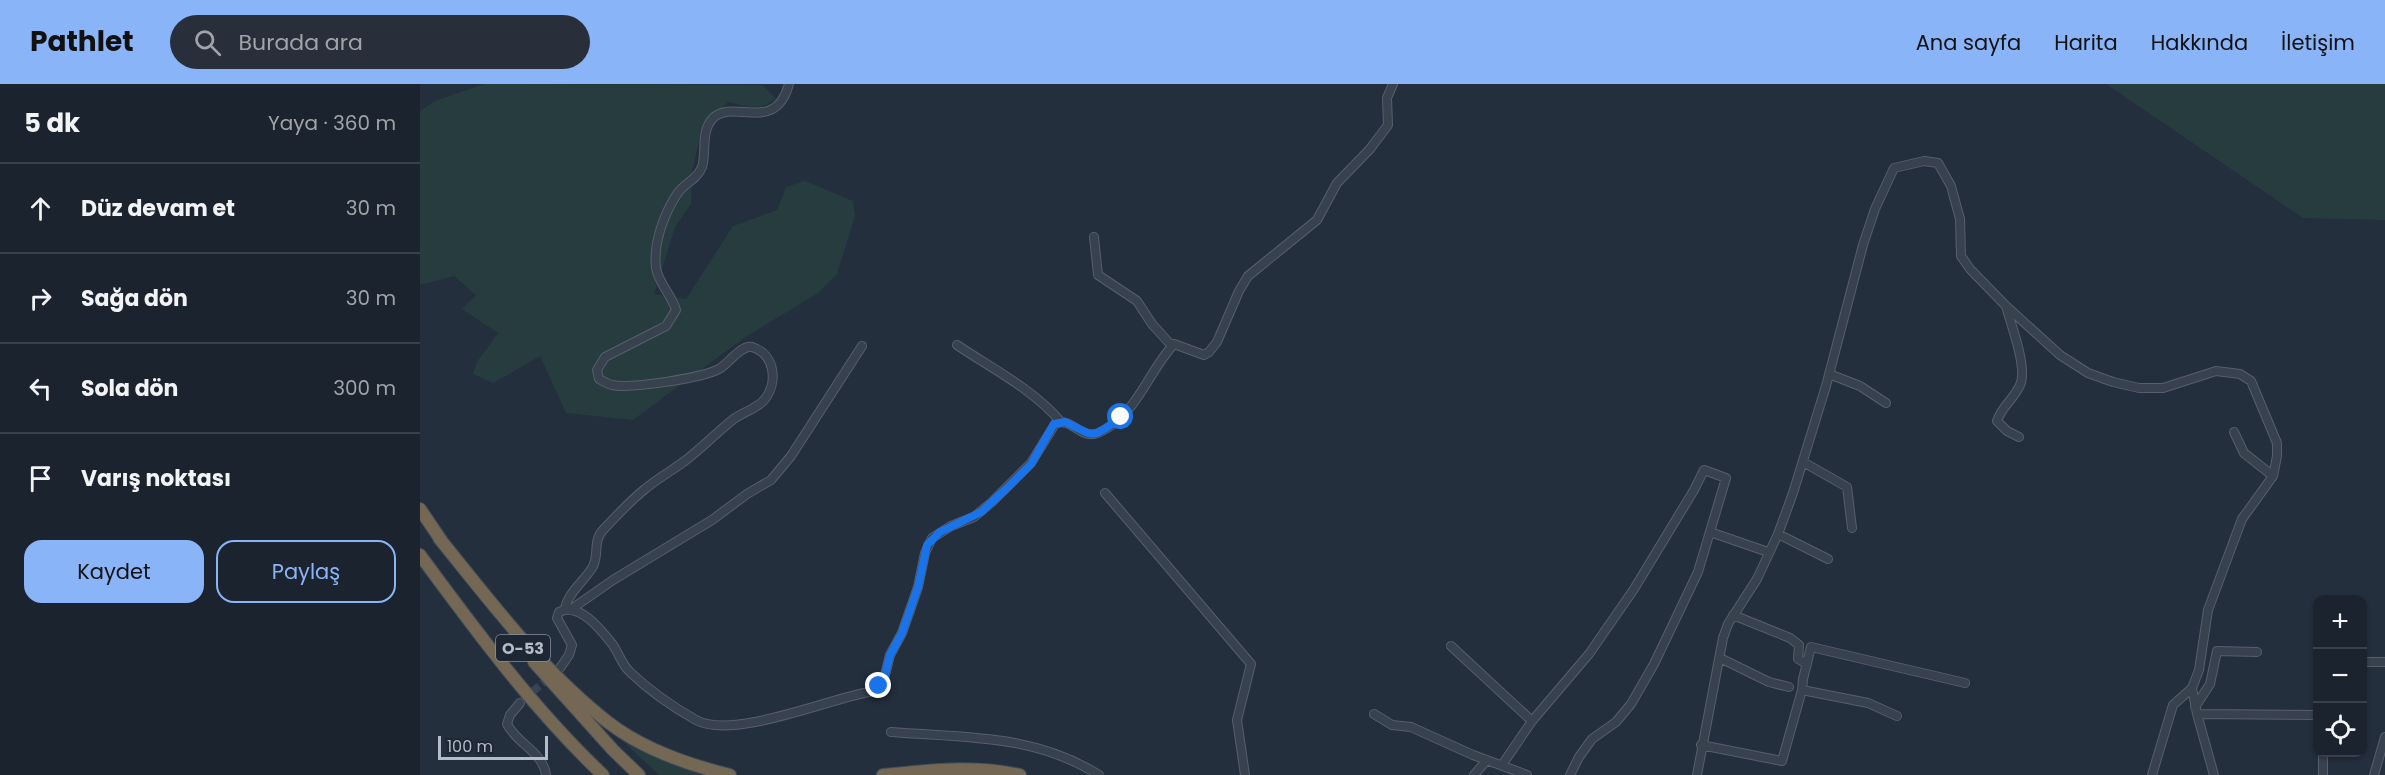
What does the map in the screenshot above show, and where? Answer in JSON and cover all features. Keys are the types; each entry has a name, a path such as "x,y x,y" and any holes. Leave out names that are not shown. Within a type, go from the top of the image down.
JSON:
{"highway":[{"name":"O-53","path":"420,509 481,596 558,690 639,775"},
{"path":"439,538 484,594 549,666 610,724 674,757 730,775"},
{"name":"O-53","path":"420,555 539,707 603,775"},
{"path":"883,775 960,768 999,770 1020,775"}],"street":[{"path":"567,610 566,601 594,566 596,543 602,532 645,488 685,461 735,418 764,401 774,385 773,369 762,352 750,346 742,348 734,359 719,369 705,374 636,386 611,385 599,379 597,370 605,357 666,326 676,310 656,270 658,248 665,212 680,189 696,177 702,165 704,138 713,118 729,111 753,114 771,110 786,93 789,84"},
{"path":"1094,237 1098,275 1137,301 1152,324 1171,345 1174,344 1204,355 1213,348 1248,276 1317,220 1337,183 1370,149 1388,125 1387,98 1393,84"},
{"path":"1697,775 1701,744 1725,631 1757,579 1778,534 1803,462 1875,209 1894,168 1924,161 1938,163 1951,186 1960,219 1961,256 1970,269 2060,356 2088,373 2139,388 2163,388 2216,371 2240,374 2251,381 2277,443 2273,476 2242,519 2208,610 2199,670 2192,688 2173,705 2152,775"},
{"path":"2006,306 2019,348 2023,375 2020,385 2001,410 1997,421 2007,431 2019,437"},
{"path":"957,345 1029,393 1050,409 1060,421 1089,435 1096,434 1129,410 1174,344"},
{"path":"560,668 569,655 572,645 557,618 559,612 567,610 712,520 747,494 771,480 790,456 861,346"},
{"path":"1829,374 1860,386 1886,404"},
{"path":"567,610 579,612 593,622 613,646 627,670 670,704 699,722 712,725 741,725 869,692 879,686 884,679 890,655 902,633 918,587 925,553 932,538 951,526 974,517 992,502 1031,464 1054,424 1060,421"},
{"path":"2234,432 2244,453 2273,476"},
{"path":"1803,462 1847,487 1852,528"},
{"path":"1502,765 1532,721 1589,654 1628,598 1704,470 1726,478 1698,572 1654,664 1631,704 1616,722 1592,739 1578,757 1570,775"},
{"path":"1105,493 1251,664 1237,720 1245,775"},
{"path":"1710,532 1768,552"},
{"path":"1778,534 1828,560"},
{"path":"1734,615 1790,638 1799,645 1798,659 1807,664"},
{"path":"1451,646 1532,721"},
{"path":"1701,744 1782,760 1802,690 1811,647 1965,683"},
{"path":"2196,710 2211,684 2217,651 2257,652"},
{"path":"1720,658 1769,682 1789,687"},
{"path":"2367,662 2385,662"},
{"path":"2192,688 2214,775"},
{"path":"1802,690 1868,703 1897,716"},
{"path":"520,703 510,715 507,724 521,741 541,759 546,775"},
{"path":"2196,710 2313,715"},
{"path":"1374,714 1392,725 1411,727 1527,775"},
{"path":"891,732 1014,741 1057,754 1099,775"},
{"path":"2374,775 2385,736"},
{"path":"2323,757 2323,775"},
{"path":"1474,775 1488,760"}],"green space":[{"path":"484,84 763,85 775,98 770,102 753,107 728,102 702,128 692,172 691,204 675,227 654,294 686,299 733,226 777,210 786,187 805,181 853,201 855,216 837,274 818,293 744,338 633,420 566,413 540,356 493,383 473,374 477,362 498,333 462,309 476,295 454,276 420,285 420,111 435,101"},
{"path":"2106,84 2385,84 2385,220 2303,218"},
{"path":"613,732 710,775 659,775"}],"tunnel":[{"path":"524,699 551,676"}],"route":[{"path":"879,686 884,679 890,655 908,617 918,587 927,545 932,538 951,526 974,517 1006,489 1031,464 1054,424 1060,421 1065,422 1089,435 1096,434 1121,417"}]}
